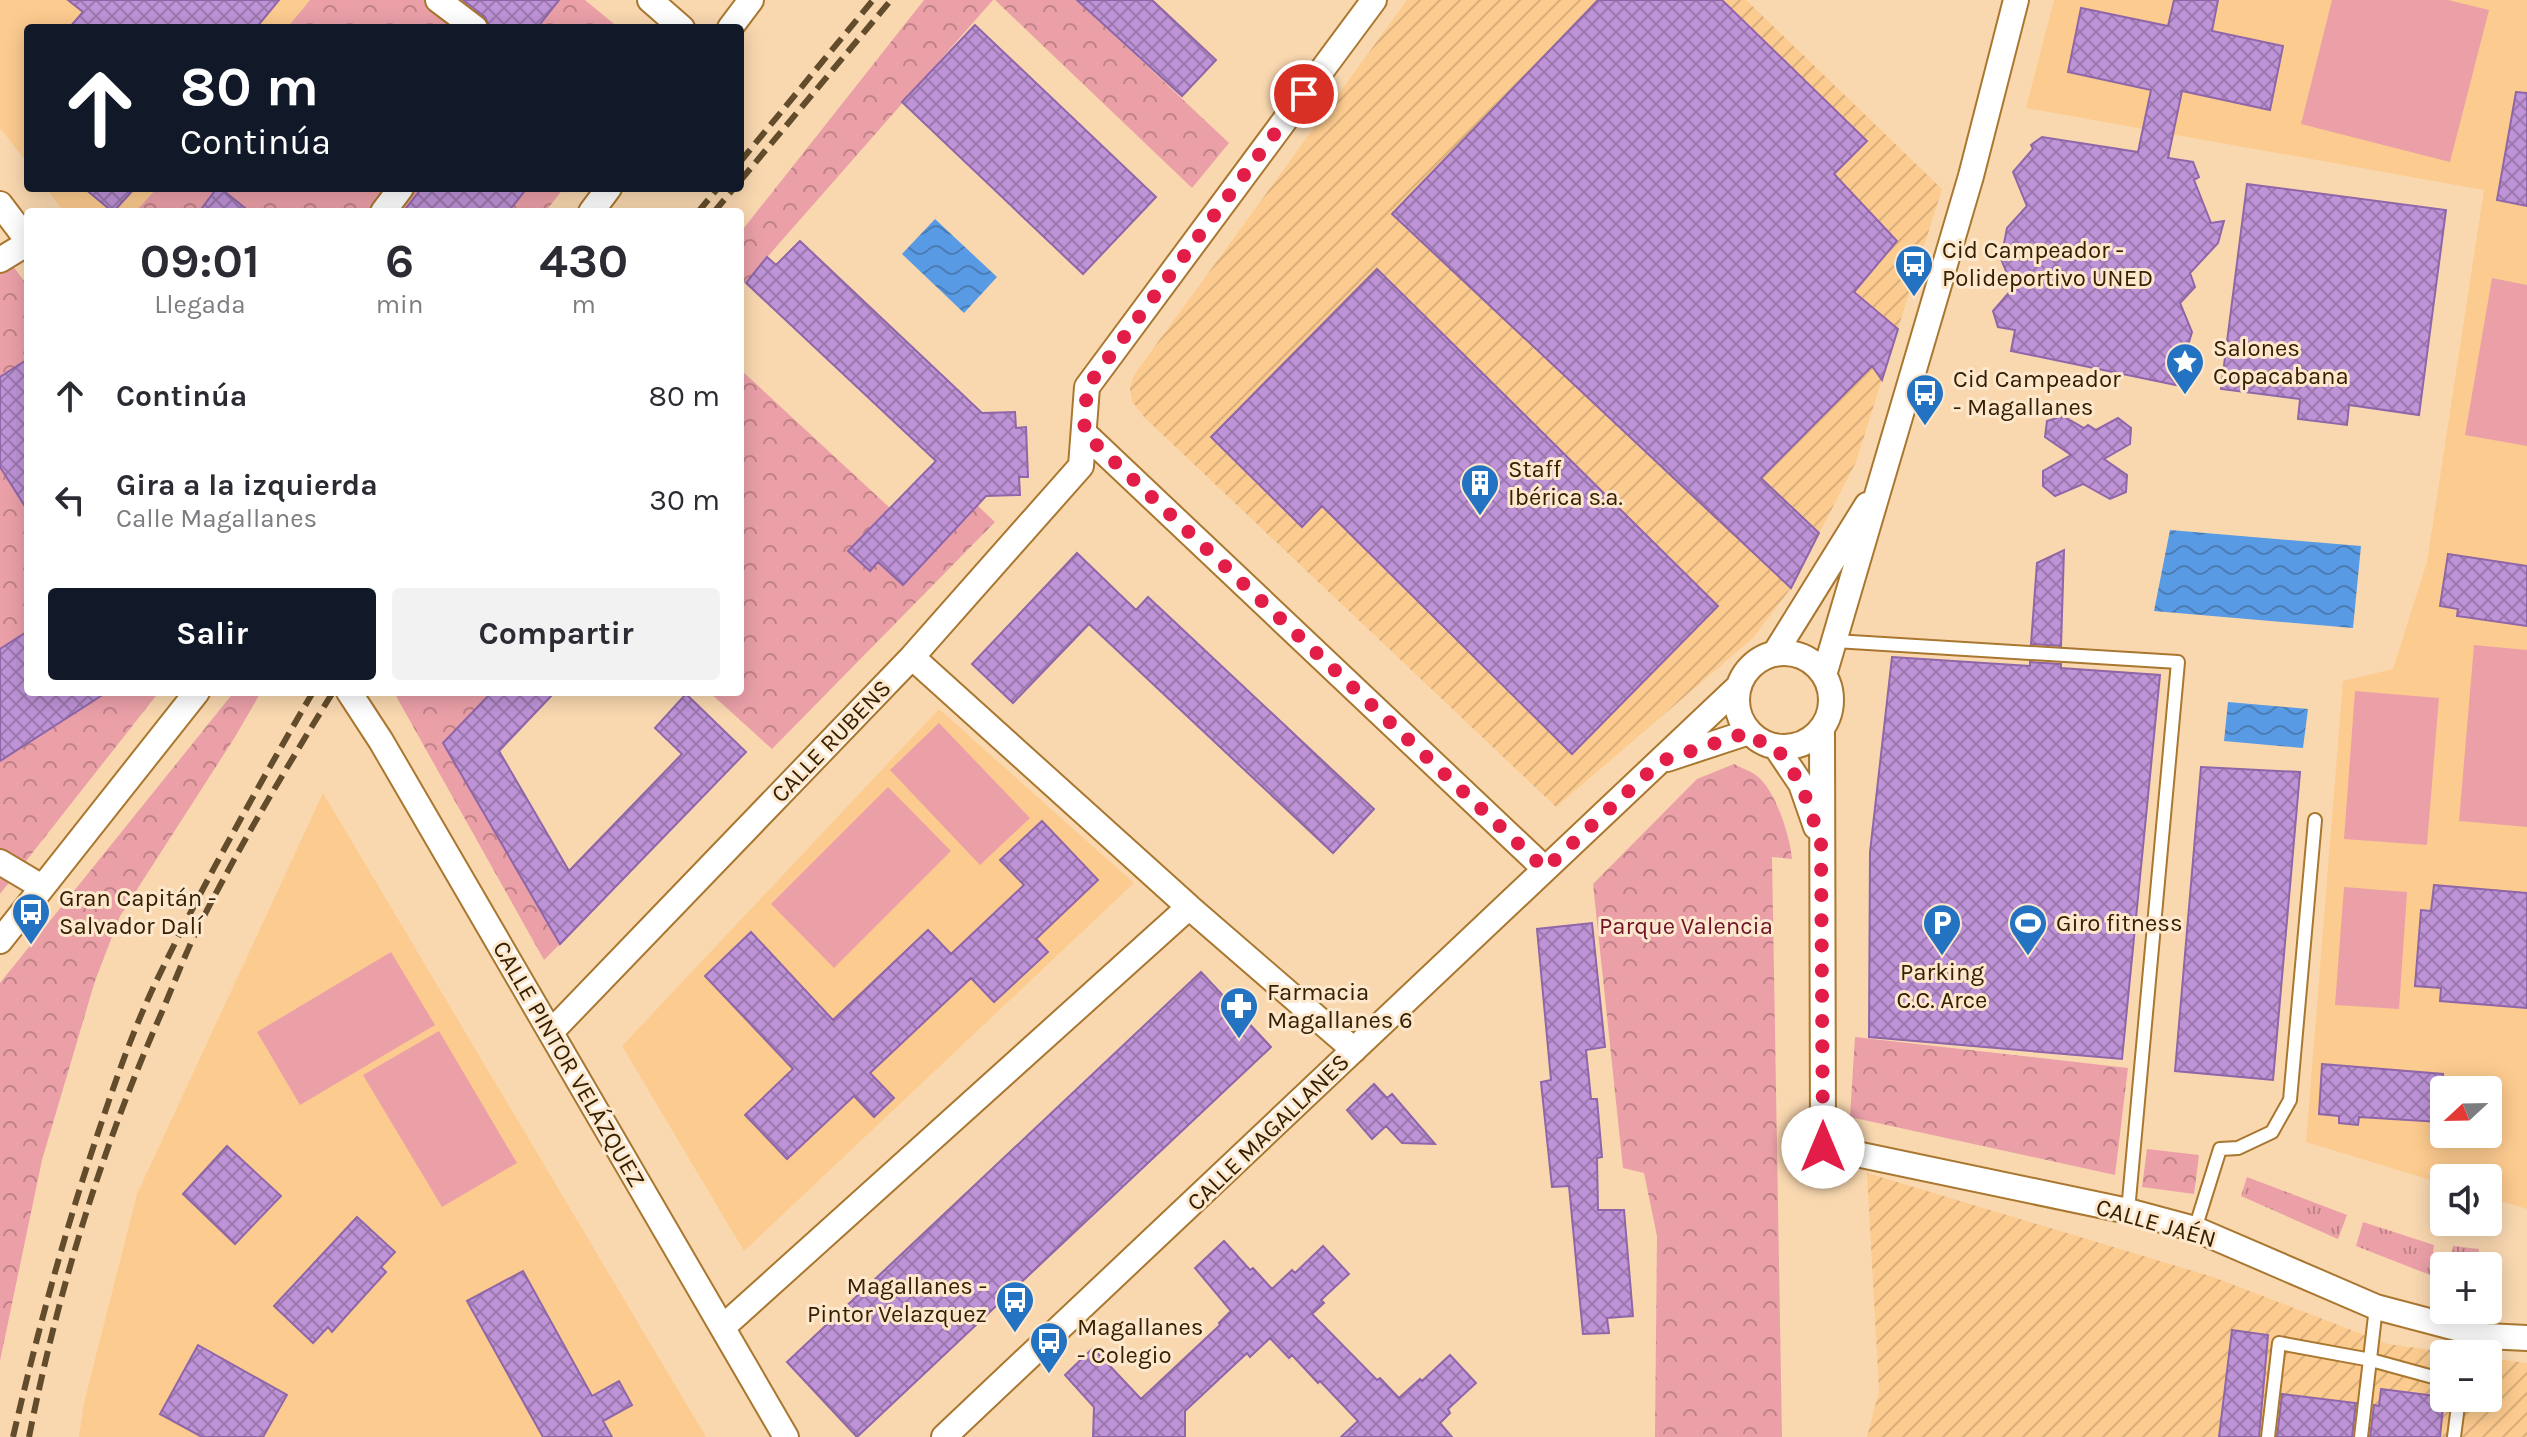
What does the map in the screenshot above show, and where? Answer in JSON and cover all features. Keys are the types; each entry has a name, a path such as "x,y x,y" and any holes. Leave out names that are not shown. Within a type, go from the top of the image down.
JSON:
{"street":[{"path":"438,0 470,24"},
{"path":"650,0 677,24"},
{"path":"733,24 751,0"},
{"name":"CALLE RUBENS","path":"551,1032 912,657 1081,466 1087,387 1374,0"},
{"path":"1824,675 1971,176 2016,0"},
{"path":"0,204 24,237"},
{"path":"0,260 24,245"},
{"path":"1084,433 1545,869"},
{"path":"1775,653 1883,479"},
{"path":"1821,842 1822,728 1830,711 1830,692 1824,675 1811,661 1794,654 1775,653 1758,660 1745,672 1738,687 1737,711 1749,732 1761,742 1776,747 1802,744 1822,728"},
{"path":"912,657 1189,907 1354,1050"},
{"name":"CALLE MAGALLANES","path":"944,1437 1738,687"},
{"path":"0,941 194,696"},
{"name":"CALLE PINTOR VELÁZQUEZ","path":"352,696 381,741 786,1437"},
{"name":"CALLE MAGALLANES","path":"1661,761 1749,732"},
{"path":"1776,747 1801,784 1821,842"},
{"name":"CALLE JAÉN","path":"1821,842 1823,1147 2128,1211 2195,1229 2376,1307 2486,1336 2527,1338"},
{"path":"0,862 42,887"},
{"path":"723,1327 1189,907"}],"lane":[{"path":"1835,641 2178,662 2128,1211"},
{"path":"2195,1229 2220,1149 2238,1148 2272,1132 2290,1100 2315,820"},
{"path":"2361,1437 2376,1307"},
{"path":"2268,1437 2279,1343 2371,1360 2430,1376"},
{"path":"2454,1437 2457,1412"}],"shaded area":[{"path":"0,0 310,0 290,24 24,24 24,159 0,128"},
{"path":"1407,0 1746,0 1942,189 1856,462 1791,588 1753,638 1556,807 1144,417 1132,401 1130,389 1134,375"},
{"path":"2054,0 2527,0 2527,1209 2502,1201 2502,1164 2430,1164 2430,1180 2306,1142 2343,681 2393,669 2427,562 2484,190 2026,108"},
{"path":"49,192 153,192 139,208 61,208"},
{"path":"939,709 1134,883 744,1251 622,1046"},
{"path":"323,793 706,1437 79,1437 84,1403 137,1194"},
{"path":"1867,1173 2213,1277 2388,1344 2430,1350 2430,1412 2502,1412 2502,1360 2527,1363 2527,1437 1867,1437 1879,1391"}],"green space":[{"path":"310,0 585,0 614,24 290,24"},
{"path":"924,0 993,0 744,283 744,228"},
{"path":"995,0 1077,0 1229,143 1192,188"},
{"path":"2332,0 2448,0 2489,10 2450,162 2301,124"},
{"path":"153,192 561,192 548,208 139,208"},
{"path":"0,249 24,281 24,696 156,696 0,894"},
{"path":"2492,278 2527,285 2527,446 2465,435"},
{"path":"744,373 890,508 848,551 871,570 878,562 903,584 977,505 995,522 772,749 713,696 744,696"},
{"path":"2474,645 2527,650 2527,827 2459,821"},
{"path":"2355,691 2439,698 2427,845 2344,839"},
{"path":"231,696 259,696 120,916 95,981 42,1160 0,1361 0,983"},
{"path":"396,696 488,696 443,743 560,944 544,960"},
{"path":"939,723 1030,818 980,865 890,770"},
{"name":"Parque Valencia","path":"1734,764 1757,776 1770,792 1785,827 1792,859 1772,857 1782,1437 1655,1437 1657,1236 1644,1173 1623,1168 1593,884 1697,779"},
{"path":"888,787 951,851 834,968 771,904"},
{"path":"2344,887 2407,892 2399,1009 2335,1005"},
{"path":"391,952 435,1025 300,1105 257,1032"},
{"path":"439,1031 517,1163 442,1207 363,1075"},
{"path":"1855,1037 2128,1068 2115,1175 1850,1117"},
{"path":"2147,1149 2199,1155 2194,1194 2142,1187"},
{"path":"2247,1177 2347,1215 2338,1239 2241,1196"},
{"path":"2363,1222 2434,1245 2433,1252 2430,1252 2430,1275 2356,1246"},
{"path":"2453,1246 2479,1249 2479,1252 2452,1252"}],"water":[{"path":"935,219 997,277 964,313 902,254"},
{"path":"2170,530 2361,546 2353,628 2154,611"},
{"path":"2228,702 2308,709 2303,748 2224,741"}],"building":[{"path":"68,0 279,0 259,24 72,24 83,12"},
{"path":"463,0 559,0 540,24 488,24 485,17"},
{"path":"1077,0 1152,0 1216,60 1182,96"},
{"path":"1598,0 1722,0 1867,141 1834,174 1897,241 1854,292 1898,329 1882,380 1872,366 1761,478 1819,533 1791,588 1392,214"},
{"path":"2174,0 2218,0 2212,31 2283,46 2270,110 2182,91 2168,158 2193,162 2199,177 2194,180 2211,223 2224,221 2218,243 2190,273 2195,287 2180,303 2192,332 2176,385 2011,351 2015,330 1998,327 1993,311 2013,288 2001,259 2007,228 2027,206 2013,172 2033,149 2031,145 2042,137 2138,152 2151,90 2068,72 2081,8 2168,26"},
{"path":"975,25 1156,197 1083,274 902,102"},
{"path":"2516,92 2527,93 2527,206 2497,200"},
{"path":"2247,184 2446,210 2419,415 2349,405 2347,425 2298,419 2300,399 2221,389"},
{"path":"89,192 131,192 117,208 108,208"},
{"path":"214,192 225,192 245,208 202,208"},
{"path":"419,192 524,192 511,208 406,208"},
{"path":"800,241 982,413 1015,412 1016,428 1026,427 1028,477 1019,477 1020,495 986,496 903,585 878,562 870,571 848,551 936,461 746,283 767,257 776,265"},
{"name":"Staff Ibérica s.a.","path":"1377,269 1718,606 1572,754 1322,506 1302,527 1211,437"},
{"path":"24,362 24,505 0,467 0,377"},
{"path":"2063,416 2084,428 2088,425 2096,430 2118,418 2131,428 2130,444 2104,459 2127,475 2126,492 2110,499 2083,484 2055,496 2043,486 2043,471 2071,455 2045,437 2047,421"},
{"path":"2064,550 2061,646 2031,644 2037,563"},
{"path":"1077,553 1136,610 1148,597 1374,809 1333,853 1089,624 1013,703 972,664"},
{"path":"2448,554 2527,566 2527,626 2457,616 2458,609 2440,606"},
{"path":"24,634 24,696 101,696 0,761 0,649"},
{"path":"1892,657 2030,666 2030,662 2061,664 2061,668 2160,675 2122,1059 1869,1037 1870,852"},
{"path":"488,696 551,696 499,751 569,871 682,754 655,728 684,696 688,696 746,752 560,944 443,743"},
{"path":"2201,767 2300,772 2273,1080 2175,1071"},
{"path":"1042,821 1098,880 1036,939 1048,952 994,1002 971,978 870,1073 894,1098 874,1117 854,1096 787,1159 745,1115 793,1069 705,976 751,932 833,1020 928,930 951,954 1024,885 1000,860"},
{"path":"2434,885 2527,893 2527,1008 2440,1001 2441,988 2415,986 2421,910 2431,911"},
{"path":"1592,923 1605,1047 1586,1050 1591,1099 1597,1099 1602,1157 1597,1158 1598,1210 1624,1210 1633,1316 1607,1318 1609,1333 1583,1334 1569,1186 1552,1187 1541,1082 1551,1080 1537,929"},
{"path":"1201,972 1271,1047 857,1437 787,1362"},
{"path":"2322,1064 2443,1074 2430,1076 2430,1121 2359,1117 2358,1125 2339,1123 2339,1116 2319,1114"},
{"path":"1374,1084 1387,1098 1392,1094 1435,1144 1402,1143 1386,1126 1372,1139 1347,1110"},
{"path":"227,1146 281,1196 235,1244 183,1194"},
{"path":"357,1217 395,1252 381,1267 386,1272 332,1332 328,1327 313,1343 274,1306"},
{"path":"1224,1241 1272,1289 1292,1270 1295,1273 1323,1246 1349,1274 1321,1300 1324,1303 1312,1314 1399,1398 1450,1355 1476,1383 1448,1409 1450,1413 1440,1423 1452,1437 1341,1437 1358,1421 1320,1381 1318,1383 1292,1355 1289,1358 1270,1338 1250,1357 1247,1353 1185,1411 1185,1437 1093,1437 1094,1407 1065,1375 1093,1348 1141,1399 1231,1311 1195,1268"},
{"path":"523,1271 592,1396 619,1381 632,1405 603,1421 612,1437 543,1437 467,1301"},
{"path":"2232,1330 2268,1335 2259,1437 2219,1437"},
{"path":"198,1345 287,1395 263,1437 202,1437 160,1414"},
{"path":"2381,1389 2430,1395 2430,1412 2442,1412 2440,1437 2370,1437 2374,1405 2379,1406"},
{"path":"2282,1394 2356,1403 2352,1437 2277,1437"}],"railway":[{"path":"744,157 873,0"},
{"path":"744,176 891,0"},
{"path":"701,208 715,192"},
{"path":"717,208 731,192"},
{"path":"13,1437 71,1217 137,1025 211,874 311,696"},
{"path":"29,1437 53,1328 83,1222 139,1065 213,899 331,696"}],"place":[{"name":"Cid Campeador - Polideportivo UNED","path":"1914,298"},
{"name":"Salones Copacabana","path":"2185,396"},
{"name":"Cid Campeador - Magallanes","path":"1925,427"},
{"name":"Staff Ibérica s.a.","path":"1480,517"},
{"name":"Gran Capitán - Salvador Dalí","path":"31,946"},
{"name":"Parking C.C. Arce","path":"1942,957"},
{"name":"Giro fitness","path":"2028,957"},
{"name":"Farmacia Magallanes 6","path":"1239,1040"},
{"name":"Magallanes - Pintor Velazquez","path":"1015,1334"},
{"name":"Magallanes - Colegio","path":"1049,1375"}],"route":[{"path":"1304,94 1087,387 1084,433 1545,869 1661,761 1749,732 1761,742 1776,747 1801,784 1821,842 1823,1147"}]}
